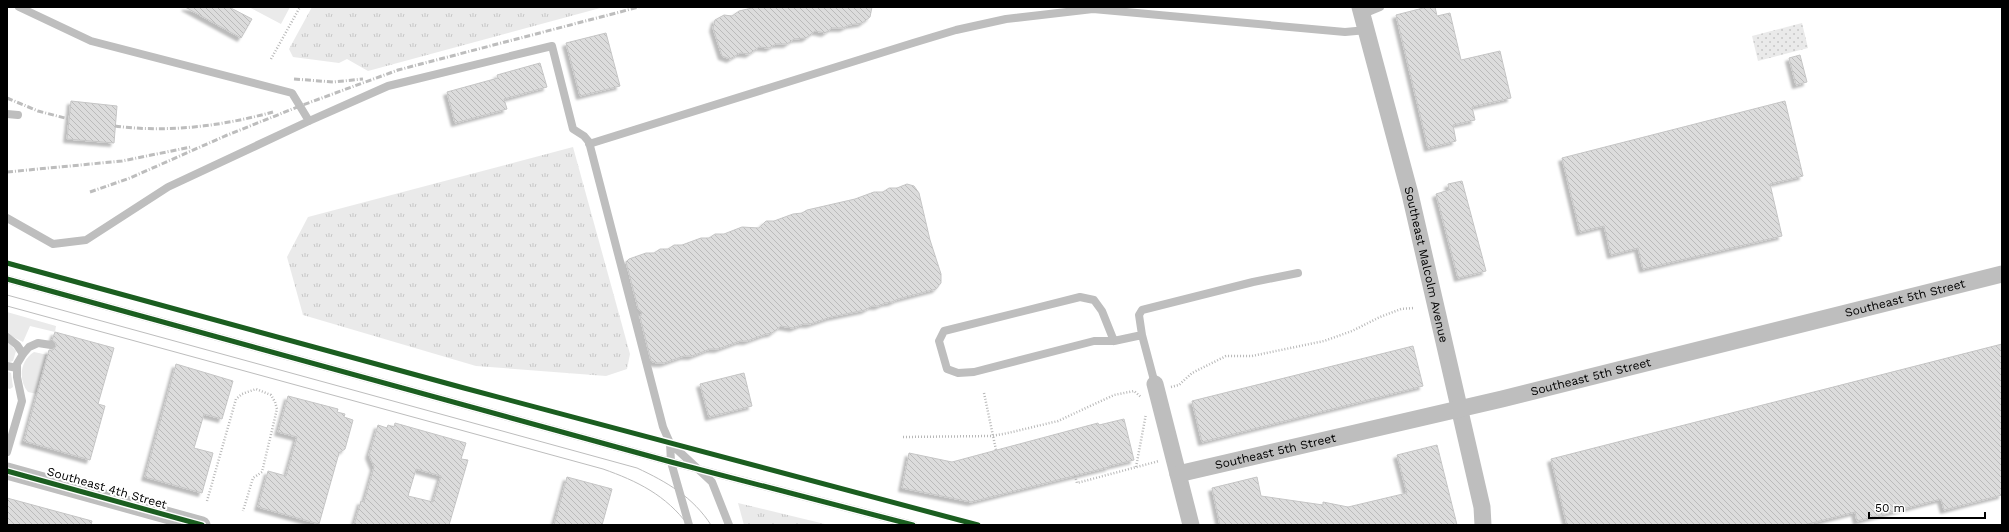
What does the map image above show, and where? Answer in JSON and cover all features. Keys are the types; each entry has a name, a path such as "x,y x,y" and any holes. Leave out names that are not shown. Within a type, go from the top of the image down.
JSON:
{"street":[{"name":"Southeast Malcolm Avenue","path":"1363,17 1410,194 1482,506 1483,525"},
{"name":"Southeast 5th Street","path":"1178,474 1671,358 2002,274"},
{"path":"1163,386 1178,474 1191,525"},
{"name":"Southeast 4th Street","path":"7,471 202,525"}],"lane":[{"path":"19,7 91,41 292,93 309,121"},
{"path":"589,144 956,30 1006,19 1093,9 1345,32 1363,17 1380,7"},
{"path":"7,218 54,244 86,240 168,187 388,86 552,46 573,129 584,136 589,144 663,427 670,443 671,462 689,525"},
{"path":"7,114 18,115"},
{"path":"1163,386 1142,335 1139,315 1142,310 1253,282 1298,273"},
{"path":"7,279 671,462 913,525"},
{"path":"1114,341 1102,311 1094,300 1080,297 944,331 940,341 947,369 958,373 974,372 1094,341 1114,341 1142,335"},
{"path":"7,337 17,345 23,354"},
{"path":"7,452 22,401 17,377 17,368 23,354 29,347 38,343 51,346"},
{"path":"7,366 17,368"},
{"path":"670,443 712,482 729,525"}],"path":[{"path":"271,59 300,7"},
{"path":"1163,386 1179,385 1192,373 1226,356 1252,356 1324,341 1380,317 1414,308"},
{"path":"207,501 236,399 248,391 256,389 264,391 271,395 277,409 262,472 253,478 243,511"},
{"path":"903,437 992,436 1058,421 1114,395 1126,392 1134,391 1139,394 1143,400"},
{"path":"984,392 996,450"},
{"path":"1136,467 1146,412"},
{"path":"33,446 41,448"},
{"path":"1075,476 1077,483 1159,461"}],"green space":[{"path":"249,7 290,7 281,24"},
{"path":"312,7 604,7 368,71 347,59 339,63 293,57 289,49"},
{"path":"1802,23 1808,48 1758,61 1752,36"},
{"path":"573,147 630,354 627,369 606,376 476,366 303,315 287,257 308,217"},
{"path":"7,312 56,326 55,332 30,326 23,342 7,334"},
{"path":"7,341 16,351 13,361 7,363"},
{"path":"34,352 48,355 37,394 28,392 22,376 23,365 29,356"},
{"path":"7,371 11,373 13,387 10,389 7,388"},
{"path":"738,503 829,525 744,525"}],"building":[{"path":"185,7 229,7 252,19 241,38"},
{"path":"756,7 872,7 870,17 862,23 849,25 843,28 832,28 825,33 815,31 806,38 794,39 787,44 776,44 769,48 759,47 749,54 740,53 730,59 722,56 713,28 715,20 724,15 732,16 739,11"},
{"path":"1427,7 1435,7 1437,16 1450,13 1461,60 1500,51 1511,98 1472,107 1475,120 1453,125 1456,141 1428,148 1396,15"},
{"path":"606,33 620,86 580,96 566,43"},
{"path":"1800,55 1807,82 1796,85 1789,58"},
{"path":"540,63 547,87 504,99 507,109 455,123 447,92 498,78 497,75"},
{"path":"71,101 117,106 114,143 67,139"},
{"path":"1785,101 1803,176 1770,184 1782,236 1643,269 1638,248 1611,255 1604,226 1580,232 1562,158"},
{"path":"1462,181 1486,271 1458,278 1436,194 1449,190 1448,184"},
{"path":"907,184 914,186 919,193 930,240 941,274 941,283 936,289 878,306 872,306 865,310 831,317 810,324 803,324 793,328 781,326 772,333 747,341 740,341 718,349 710,349 692,356 684,356 664,363 656,363 651,361 640,317 642,313 638,308 626,262 629,259 646,253 654,253 660,249 668,249 674,245 682,245 701,238 709,238 715,234 724,234 742,227 759,228 766,221 774,221 793,214 802,213 807,210 855,199 874,192 883,192 889,188 897,188"},
{"path":"55,332 114,348 98,404 105,406 90,460 24,441 49,350 53,350 56,346 56,343 52,340"},
{"path":"2002,344 2002,495 1944,510 1941,499 1857,521 1855,512 1804,525 1567,525 1551,459"},
{"path":"1413,346 1423,386 1202,442 1192,401"},
{"path":"176,364 233,381 222,419 204,414 194,448 213,453 202,493 145,477"},
{"path":"744,373 752,406 709,417 700,384"},
{"path":"288,396 338,409 337,412 345,414 344,417 353,420 345,449 339,453 319,524 258,507 268,471 286,476 297,437 278,432"},
{"path":"1124,419 1134,460 971,502 902,488 909,453 952,462 1098,423 1099,425"},
{"path":"395,423 466,443 461,459 468,460 449,525 354,525 361,501 364,502 374,467 369,455 378,425 387,428 388,425 394,427","holes":["416,469 441,476 433,502 408,496"]},
{"path":"1437,445 1457,525 1220,525 1212,488 1257,477 1261,496 1323,505 1323,502 1348,507 1407,493 1397,455"},
{"path":"567,477 612,489 602,525 554,525"},
{"path":"7,498 92,521 91,525 7,525"}],"tram line":[{"path":"7,295 637,468 659,479 688,498 711,525"},
{"path":"7,306 603,469 650,490 670,505 688,525"}],"railway":[{"path":"90,192 130,178 225,136 300,106 398,70 639,7"},
{"path":"294,79 333,82 363,79"},
{"path":"7,98 38,111 69,119"},
{"path":"115,126 155,129 195,127 234,121 273,112"},
{"path":"7,172 122,161 191,147"}],"cycle path":[{"path":"7,263 464,388 978,525"},
{"path":"7,279 671,462 913,525"},
{"path":"7,471 202,525"}]}
